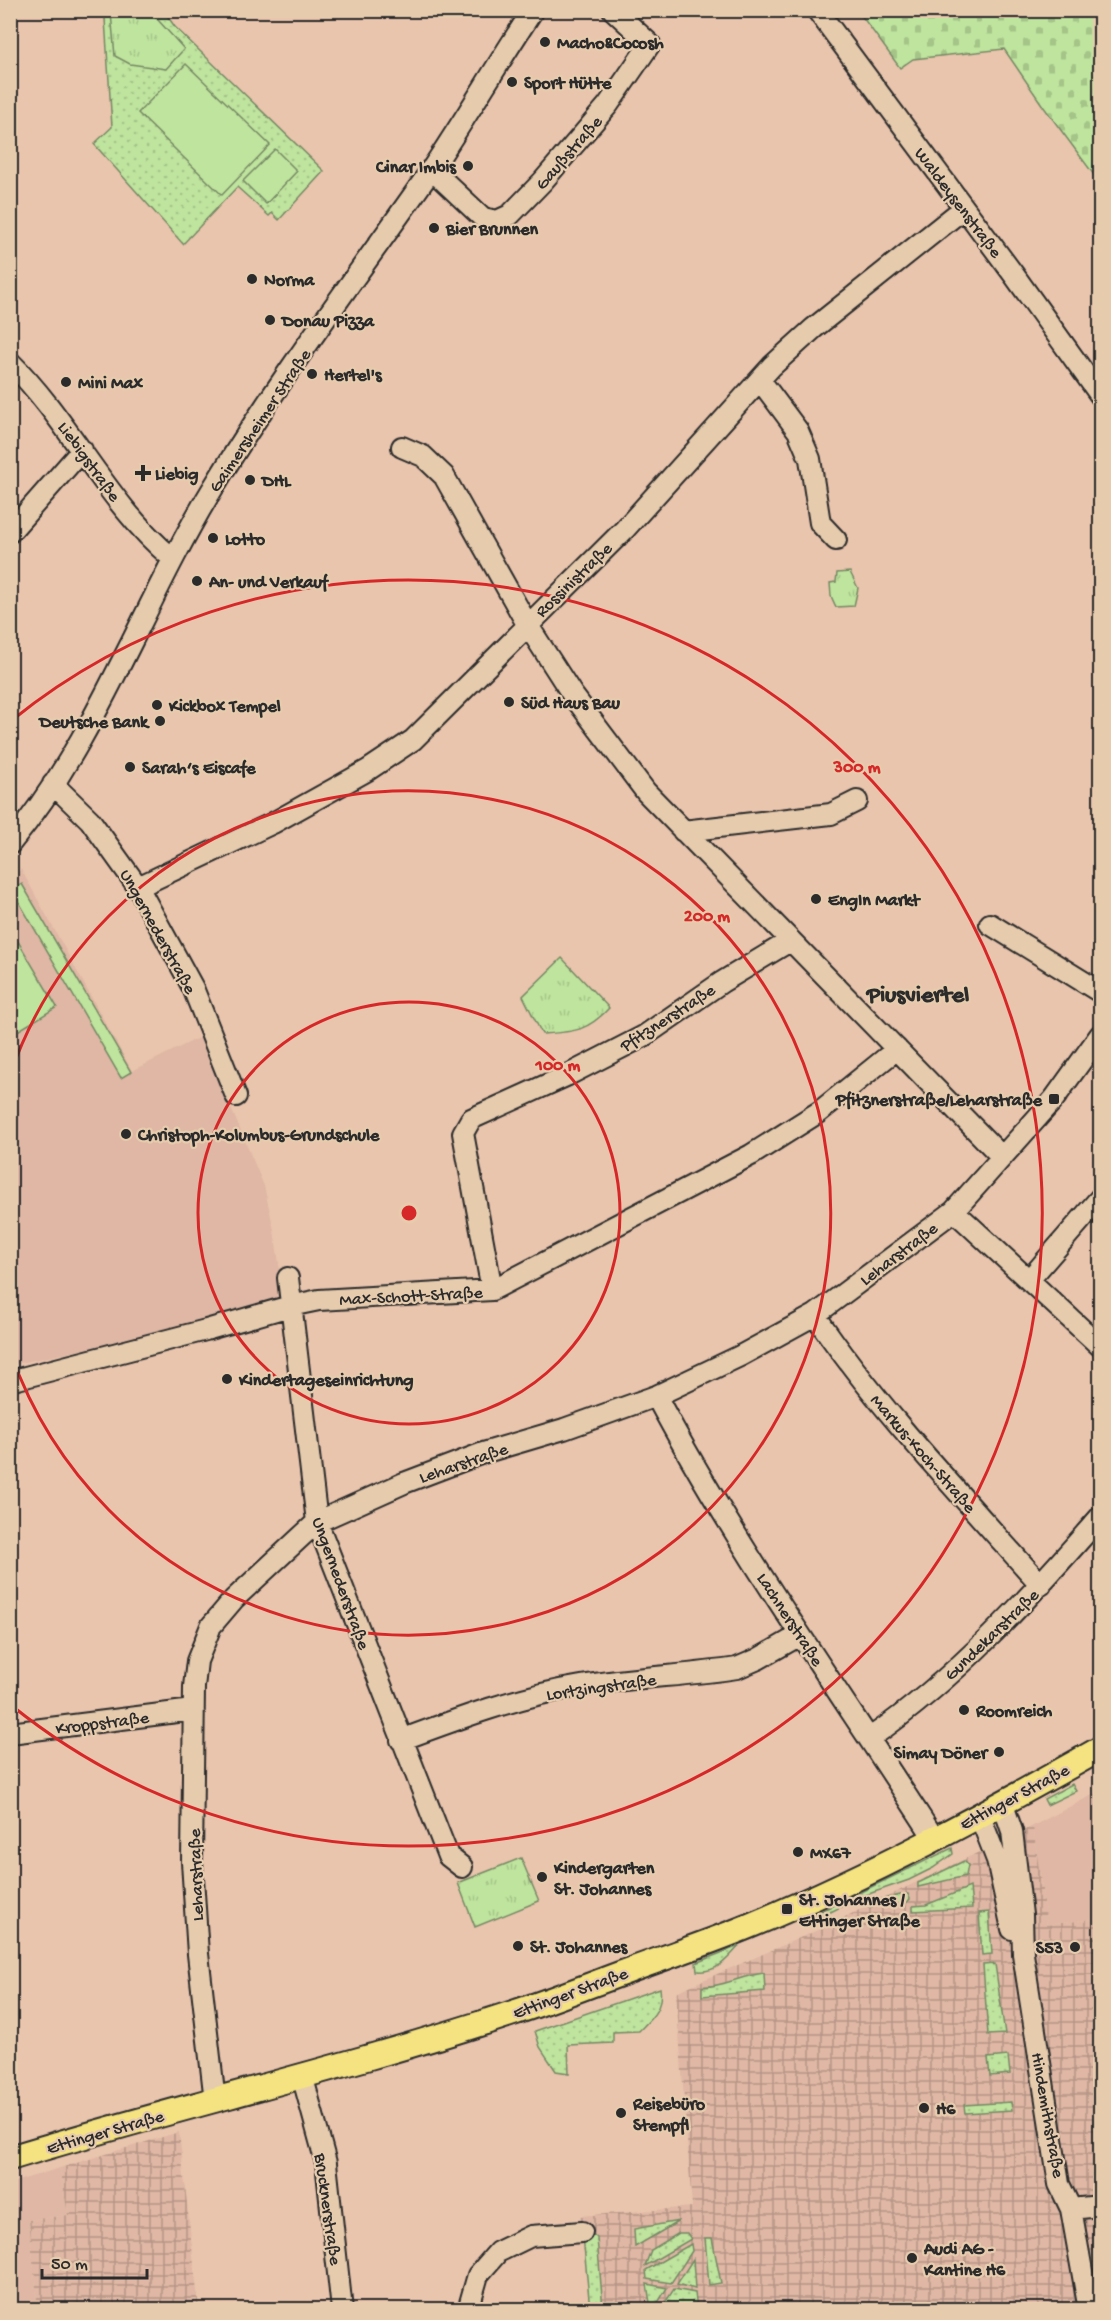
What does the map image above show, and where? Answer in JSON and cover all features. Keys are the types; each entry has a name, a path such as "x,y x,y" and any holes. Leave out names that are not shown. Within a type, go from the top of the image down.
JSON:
{"main road":[{"name":"Ettinger Straße","path":"10,2158 106,2129 215,2101 509,2014 750,1926 934,1838 1101,1749"}],"street":[{"name":"Gaimersheimer Straße","path":"10,844 35,814 85,733 172,558 214,486 431,170 533,10"},
{"name":"Gaußstraße","path":"431,170 483,218 497,221 510,214 543,181 608,105 650,44 614,10"},
{"name":"Waldeysenstraße","path":"817,10 1101,395"},
{"name":"Rossinistraße","path":"138,887 273,823 368,770 414,740 527,624 625,529 772,366 814,328 963,209"},
{"name":"Liebigstraße","path":"10,362 36,389 149,539 172,558"},
{"path":"760,380 798,431 810,459 820,523 836,540"},
{"path":"402,447 423,456 444,476 527,624 572,694 646,792 1002,1157"},
{"path":"10,532 82,450"},
{"name":"Ungernederstraße","path":"53,784 90,820 138,887 193,988 236,1096"},
{"path":"683,831 831,814 857,801"},
{"path":"990,924 1101,992"},
{"name":"Pfitznerstraße","path":"492,1290 462,1133 471,1119 566,1076 644,1036 722,981 790,941"},
{"name":"Leharstraße","path":"215,2101 198,1954 192,1862 193,1710 197,1661 211,1626 234,1599 317,1522 404,1482 656,1396 740,1356 815,1315 954,1211 1054,1099 1101,1035"},
{"name":"Max-Schott-Straße","path":"10,1381 319,1300 492,1290 752,1155 819,1112 897,1049"},
{"path":"1029,1280 1101,1198"},
{"path":"954,1211 1100,1345"},
{"name":"Ungernederstraße","path":"288,1278 317,1522 448,1856 462,1867"},
{"name":"Markus-Koch-Straße","path":"815,1315 848,1363 883,1407 1041,1585"},
{"name":"Lachnerstraße","path":"656,1396 691,1462 800,1635 870,1737 934,1838"},
{"name":"Gundekarstraße","path":"870,1737 906,1713 944,1680 1041,1585 1101,1517"},
{"name":"Lortzingstraße","path":"401,1740 529,1697 570,1688 737,1668 800,1635"},
{"name":"Kroppstraße","path":"10,1732 193,1710"},
{"name":"Hindemithstraße","path":"1002,1802 1012,1831 1022,1915 1023,1954 1059,2184 1071,2209 1089,2310"},
{"name":"Hindemithstraße","path":"979,1814 994,1851 1014,1935 1023,1954"},
{"name":"Brucknerstraße","path":"302,2075 326,2163 342,2310"},
{"path":"1071,2209 1101,2206"},
{"path":"468,2310 478,2275 498,2252 531,2236 582,2232"}],"shaded area":[{"name":"Christoph-Kolumbus-Grundschule","path":"21,869 132,1071 206,1034 220,1082 264,1186 274,1230 284,1297 95,1347 11,1365 10,879"},
{"path":"1100,1791 1100,1918 1047,1925 1033,1826"},
{"path":"1033,1826 1047,1925 1100,1918 1100,2309 590,2309 580,2216 692,2207 676,1992 820,1929"},
{"path":"179,2132 199,2309 38,2309 29,2220 68,2215 60,2168"},
{"path":"60,2168 68,2215 29,2220 38,2309 11,2310 11,2183"}],"green space":[{"path":"108,11 164,11 175,27 324,171 279,220 272,213 269,216 237,187 183,244 94,144 112,127 105,19"},
{"path":"114,11 150,11 184,49 166,69 130,64 115,56 111,13"},
{"path":"858,11 1100,11 1100,183 1004,49 913,59 900,68"},
{"path":"186,64 270,145 222,195 138,113"},
{"path":"275,149 297,171 266,204 243,181"},
{"path":"850,572 858,588 854,606 836,607 831,596 830,583 836,582 837,573"},
{"path":"22,884 131,1072 121,1078 12,890"},
{"path":"10,928 57,1007 11,1035 10,1035"},
{"path":"562,958 609,1008 594,1022 579,1029 542,1034 523,996"},
{"path":"1072,1784 1076,1791 1047,1805 1044,1799"},
{"path":"952,1848 953,1854 933,1868 909,1880 860,1897 817,1919 815,1914"},
{"path":"521,1858 539,1901 475,1927 458,1883"},
{"path":"964,1861 968,1865 966,1876 918,1887 918,1883"},
{"path":"970,1887 972,1908 913,1911 913,1906 926,1905"},
{"path":"908,1894 910,1899 906,1903 870,1907 868,1904 874,1901"},
{"path":"989,1912 992,1954 982,1955 979,1913"},
{"path":"739,1946 715,1968 697,1971 696,1963"},
{"path":"995,1964 1005,2034 988,2035 983,1965"},
{"path":"764,1973 765,1991 702,1996 702,1987"},
{"path":"660,1988 658,2007 653,2017 639,2031 613,2032 613,2043 568,2045 569,2073 556,2071 540,2047 535,2031"},
{"path":"1008,2056 1010,2074 990,2076 988,2058"},
{"path":"1011,2102 1012,2110 965,2113 964,2105"},
{"path":"679,2221 635,2247 634,2229"},
{"path":"582,2225 597,2238 603,2309 590,2309"},
{"path":"679,2233 687,2233 691,2239 645,2266 651,2250"},
{"path":"705,2238 712,2238 721,2283 709,2285"},
{"path":"691,2244 692,2251 671,2283 647,2279 646,2270"},
{"path":"693,2259 695,2289 677,2284"},
{"path":"647,2284 667,2288 654,2309 651,2309"},
{"path":"674,2289 695,2293 697,2309 661,2309"}],"place":[{"name":"Macho&Cocosh","path":"545,42"},
{"name":"Sport Hütte","path":"512,82"},
{"name":"Cinar Imbis","path":"468,166"},
{"name":"Bier Brunnen","path":"434,228"},
{"name":"Norma","path":"252,279"},
{"name":"Donau Pizza","path":"270,320"},
{"name":"Hertel's","path":"312,374"},
{"name":"Mini Max","path":"66,382"},
{"name":"Liebig","path":"143,473"},
{"name":"DHL","path":"250,480"},
{"name":"Lotto","path":"213,538"},
{"name":"An- und Verkauf","path":"197,581"},
{"name":"Süd Haus Bau","path":"509,702"},
{"name":"Kickbox Tempel","path":"157,705"},
{"name":"Deutsche Bank","path":"160,721"},
{"name":"Sarah‘s Eiscafe","path":"130,767"},
{"name":"EngIn Markt","path":"816,899"},
{"name":"Pfitznerstraße/Leharstraße","path":"1054,1099"},
{"name":"Christoph-Kolumbus-Grundschule","path":"126,1134"},
{"name":"Kindertageseinrichtung","path":"227,1379"},
{"name":"Roomreich","path":"964,1710"},
{"name":"Simay Döner","path":"999,1752"},
{"name":"MX67","path":"798,1852"},
{"name":"Kindergarten St. Johannes","path":"542,1877"},
{"name":"St. Johannes / Ettinger Straße","path":"787,1909"},
{"name":"St. Johannes","path":"518,1946"},
{"name":"S53","path":"1075,1947"},
{"name":"H6","path":"924,2108"},
{"name":"Reisebüro Stempfl","path":"621,2113"},
{"name":"Audi AG - Kantine H6","path":"912,2258"}],"district":[{"name":"Piusviertel","path":"918,993"}]}
